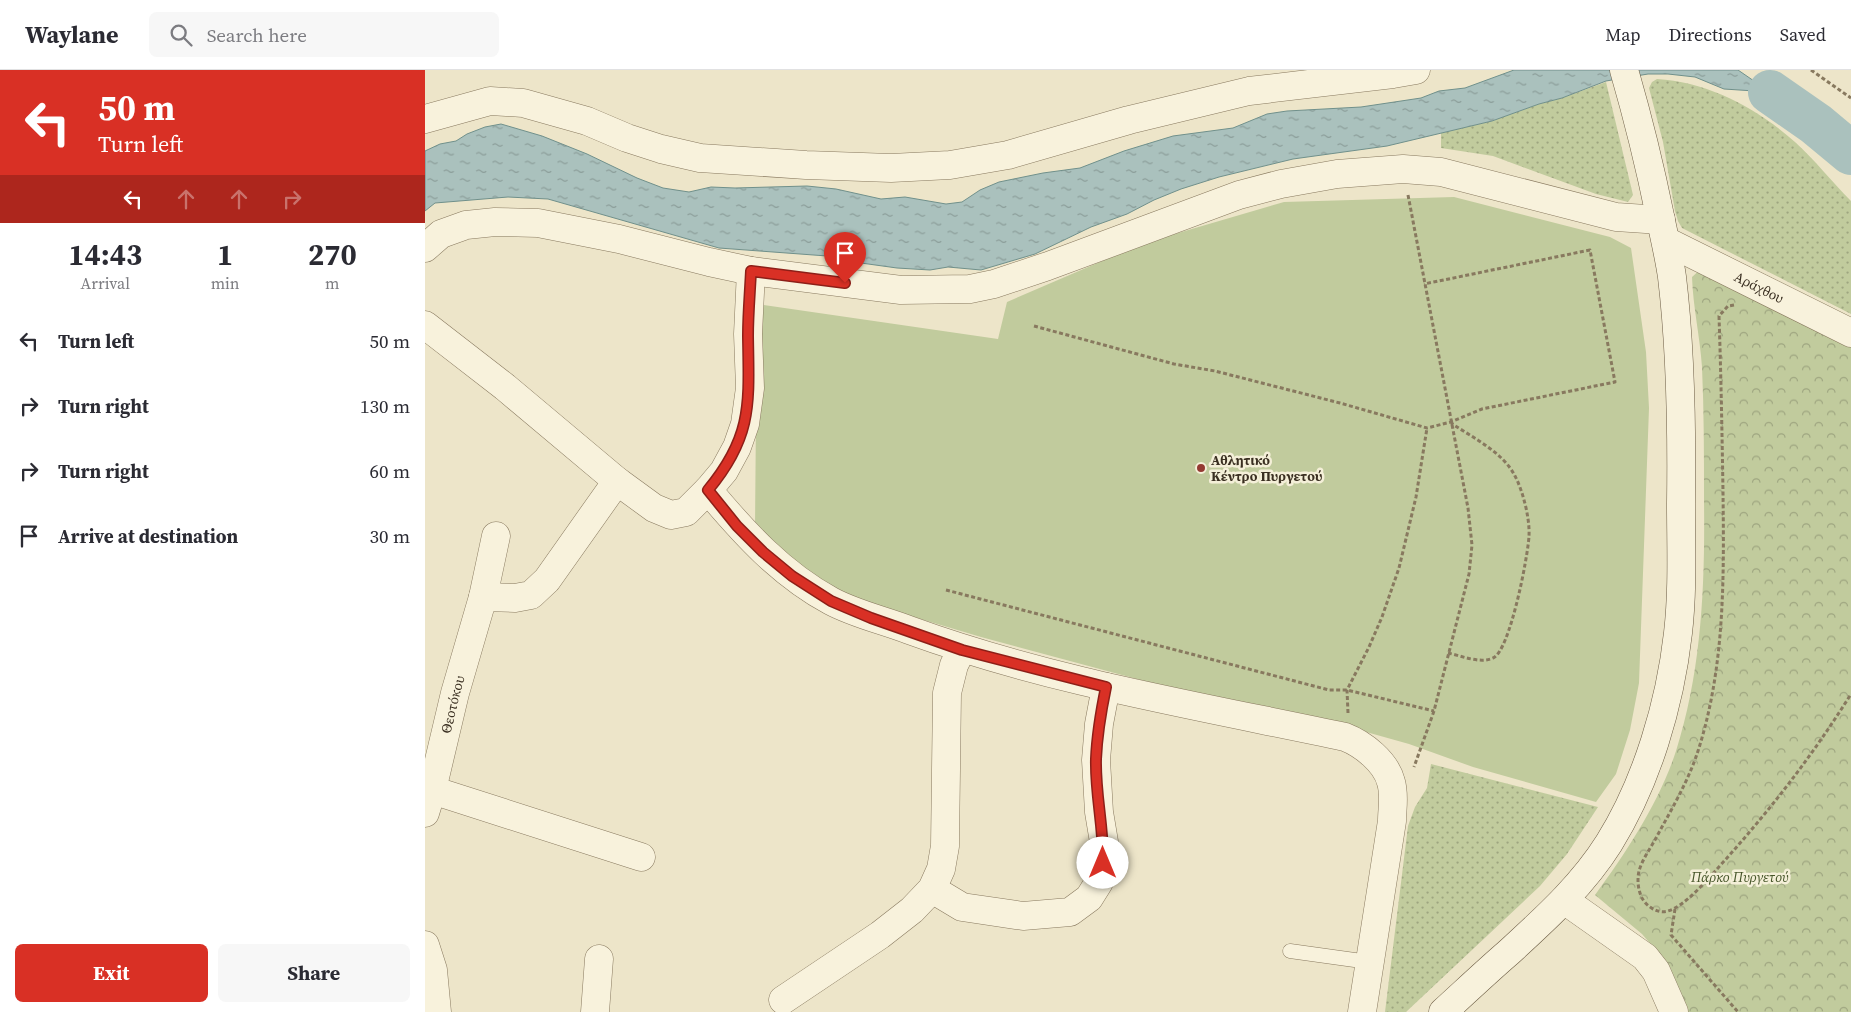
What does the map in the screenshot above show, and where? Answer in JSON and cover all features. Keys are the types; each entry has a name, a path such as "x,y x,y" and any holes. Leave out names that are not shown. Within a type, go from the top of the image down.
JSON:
{"street":[{"path":"425,119 490,101 523,102 587,121 627,138 661,149 700,158 891,168 950,165 1008,155 1129,120 1249,91 1367,78 1416,70"},
{"path":"1443,1012 1549,916 1597,863 1611,840 1638,784 1659,729 1674,660 1681,589 1679,354 1673,285 1664,231 1635,108 1624,70"},
{"path":"425,248 441,234 467,225 495,222 538,223 619,239 751,271 901,290 970,289 994,284 1048,266 1239,194 1337,174 1403,169 1441,172 1664,231"},
{"name":"Αράχθου","path":"1664,231 1851,333"},
{"path":"425,324 617,481 654,508 671,515 685,512 708,490 724,471 737,448 745,424 750,388 748,334 751,271"},
{"path":"483,597 515,598 531,595 547,580 617,481"},
{"path":"708,490 737,526 763,552 792,576 831,601 871,618 962,650 1106,687 1345,738 1365,748 1386,770 1393,793 1392,822 1362,1012"},
{"name":"Θεοτόκου","path":"429,802 455,693 483,597 496,536"},
{"path":"783,1000 880,935 913,910 932,889 941,869 945,846 947,693 954,665 962,650"},
{"path":"932,889 962,907 1023,916 1070,912 1089,898 1099,882 1103,863 1104,842 1099,812 1096,760 1099,724 1106,687"},
{"path":"429,802 641,857"},
{"path":"1564,900 1645,957 1656,971 1674,1012"},
{"path":"425,945 433,970 437,1012"},
{"path":"595,1012 599,960"}],"lane":[{"path":"1290,952 1369,962"}],"path":[{"path":"1811,70 1851,98"},
{"path":"945,590 1329,690 1347,690 1435,711 1469,574 1472,546 1468,508 1403,169"},
{"path":"1034,326 1174,364 1215,371 1340,403 1427,428 1451,422 1482,409 1615,382 1590,250 1424,284"},
{"path":"1740,303 1728,306 1719,316 1724,579 1715,675 1709,708 1697,753 1687,778 1640,868 1638,875 1639,889 1647,905 1660,912 1675,909 1705,881 1770,810 1801,769 1851,694"},
{"path":"1448,653 1482,661 1495,658 1504,647 1522,584 1529,534 1525,506 1515,476 1511,470 1503,459 1451,422"},
{"path":"1354,741 1349,719 1347,690 1369,647 1399,568 1417,497 1427,428"},
{"path":"1675,909 1671,935 1738,1012"}],"green space":[{"path":"1657,79 1695,85 1713,91 1765,118 1795,142 1851,201 1851,314 1682,228 1675,211 1663,142 1649,88 1652,82"},
{"path":"1606,82 1633,195 1628,202 1596,194 1493,156 1441,148 1441,133 1492,121"},
{"name":"Αθλητικό Κέντρο Πυργετού","path":"1454,197 1610,237 1631,248 1646,352 1649,408 1639,683 1630,730 1616,774 1596,802 1473,767 1409,744 1327,721 1189,693 981,637 860,601 801,577 755,527 757,304 998,339 1007,302 1144,243 1284,202"},
{"name":"Πάρκο Πυργετού","path":"1703,267 1851,342 1851,1012 1683,1012 1654,948 1642,934 1595,895 1630,844 1661,789 1676,751 1685,720 1697,658 1704,564 1704,434 1702,367 1692,277"},
{"path":"1431,764 1598,807 1567,854 1540,886 1406,1012 1385,1012 1408,826 1415,807 1427,788"}],"water":[{"path":"1514,70 1738,70 1770,92 1724,89 1695,77 1668,74 1648,74 1606,81 1492,121 1387,146 1293,159 1219,177 1154,200 1127,214 1091,227 1035,254 981,270 948,267 930,270 897,268 861,263 851,258 719,248 548,199 508,197 435,203 425,211 425,151 440,144 456,141 467,134 485,127 501,124 542,136 663,188 689,192 711,187 807,186 836,189 881,199 905,197 946,204 962,202 980,190 999,182 1080,168 1124,151 1173,136 1233,128 1267,114 1287,111 1361,107 1421,98 1439,91 1465,88"}],"waterway":[{"path":"1770,92 1816,124 1851,153"}],"place":[{"name":"Αθλητικό Κέντρο Πυργετού","path":"1201,468"}],"route":[{"path":"845,283 751,271 748,334 750,388 745,424 737,448 724,471 708,490 737,526 763,552 792,576 831,601 871,618 896,625 962,650 1106,687 1099,724 1096,760 1099,812 1104,842 1103,863"}]}
